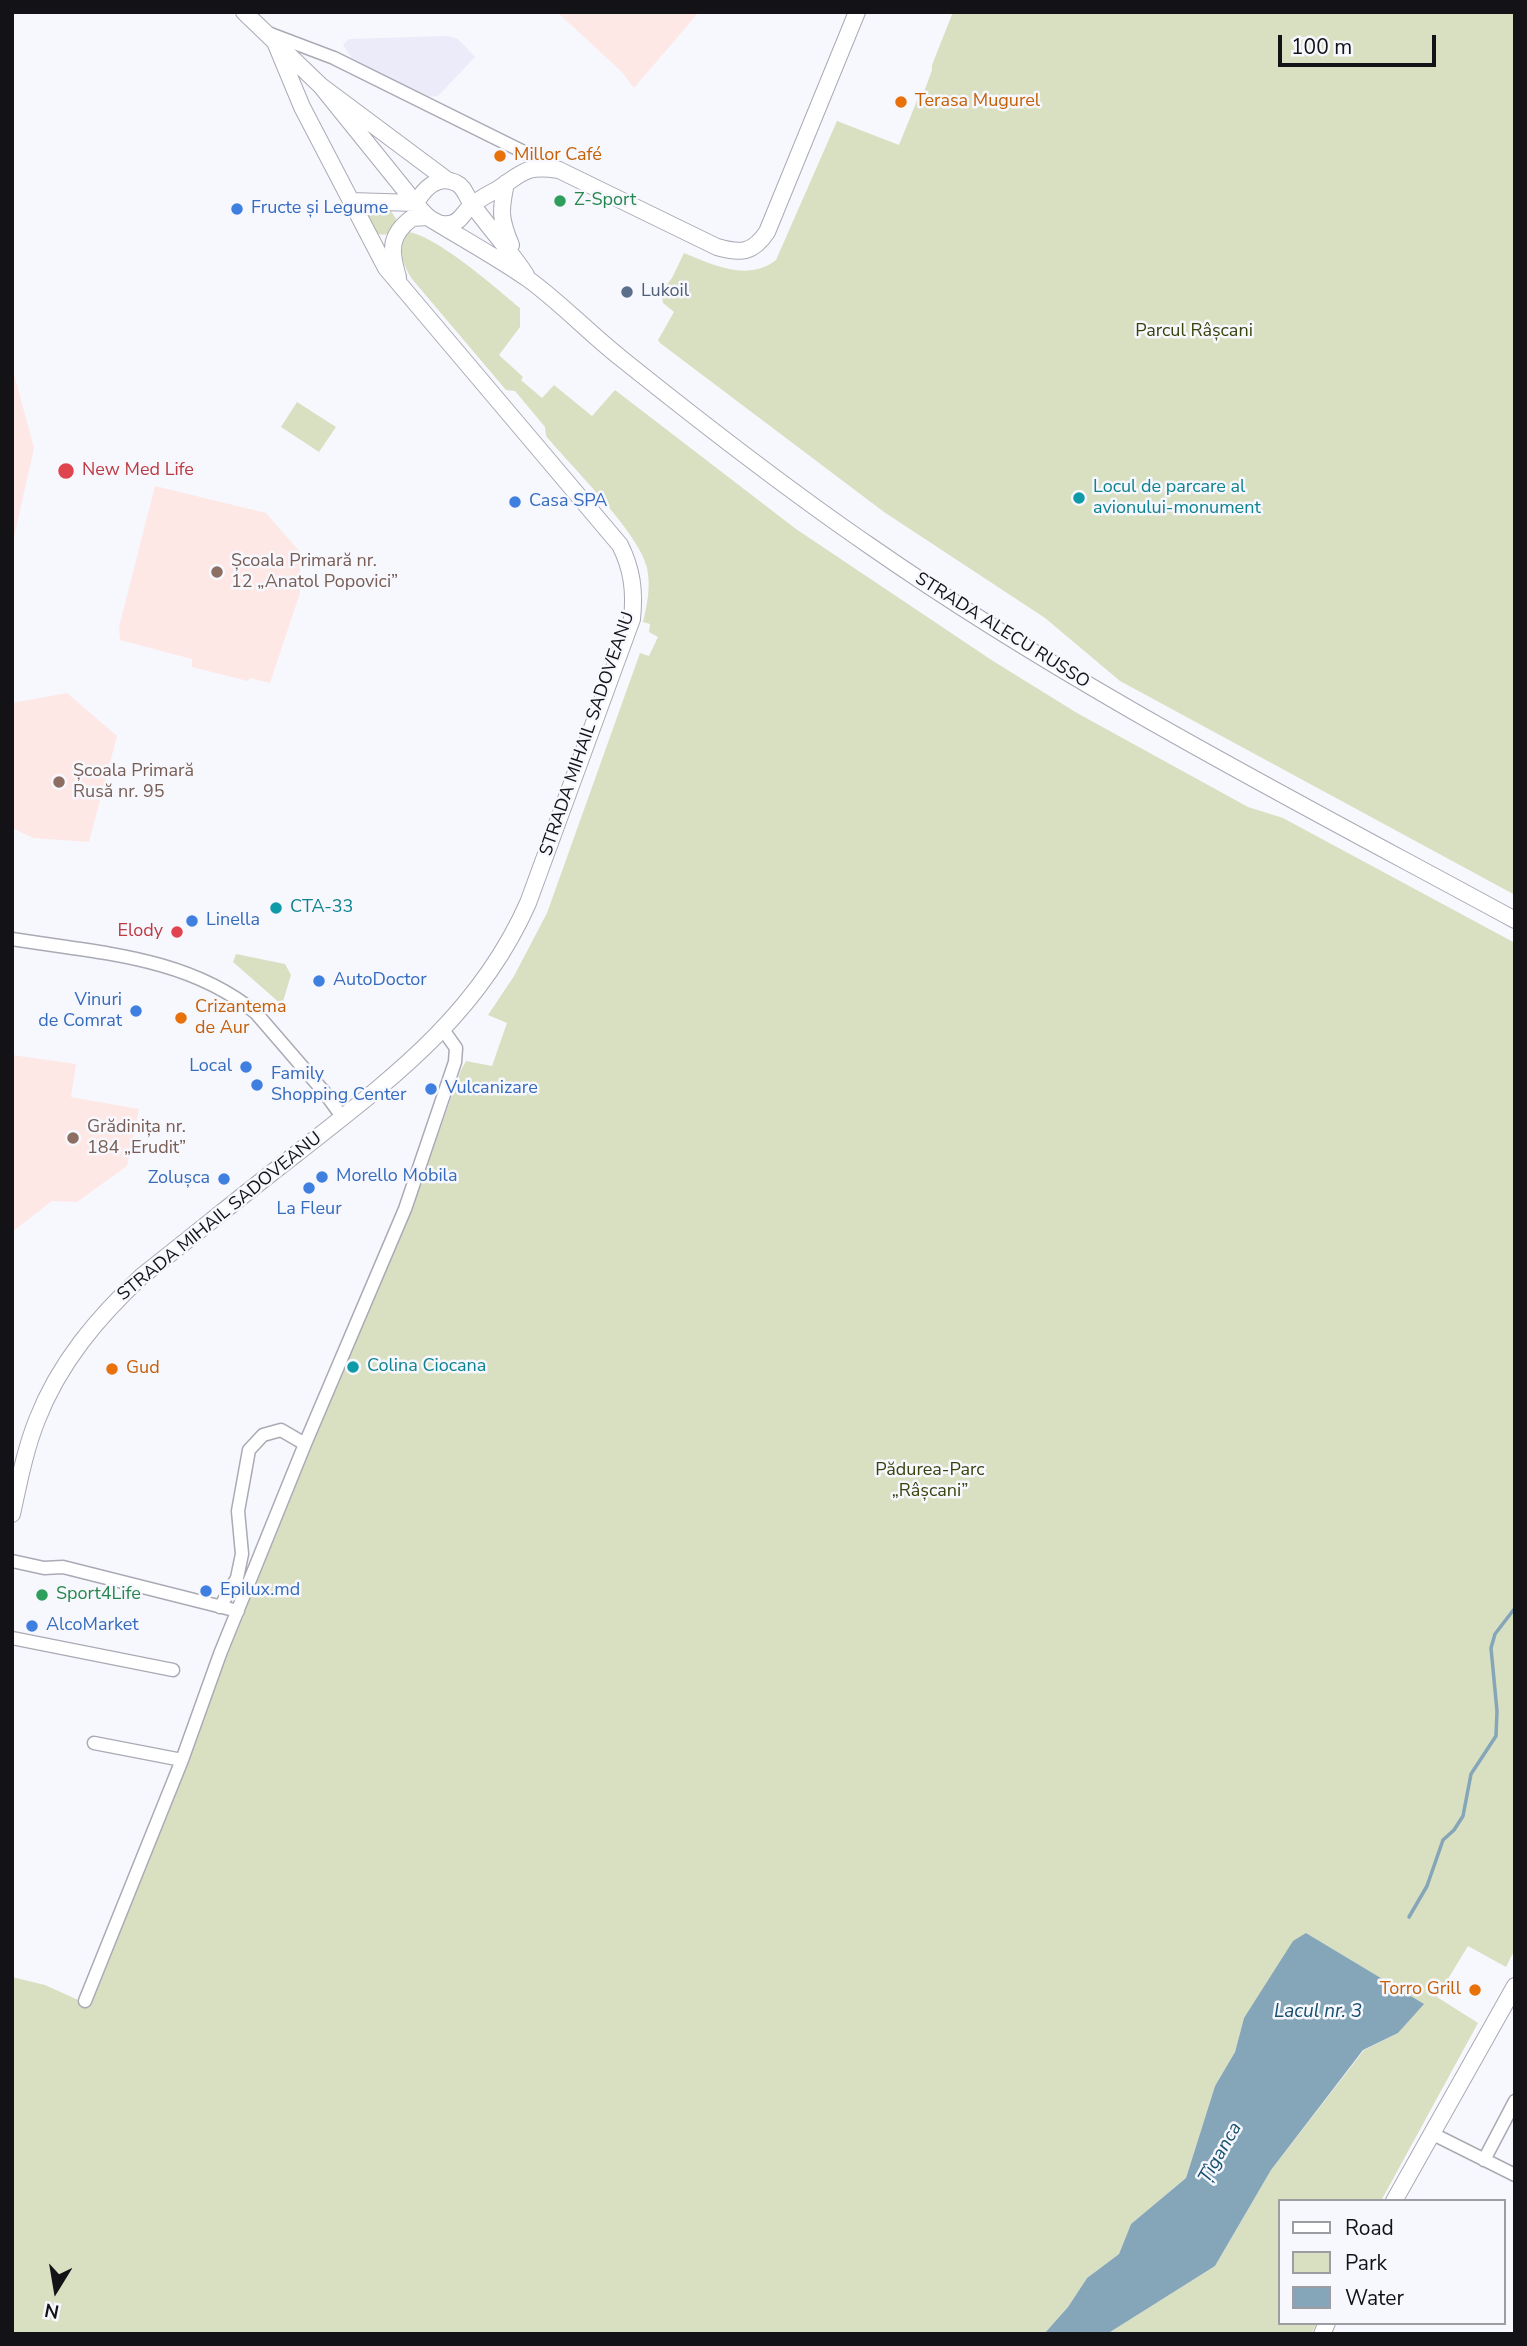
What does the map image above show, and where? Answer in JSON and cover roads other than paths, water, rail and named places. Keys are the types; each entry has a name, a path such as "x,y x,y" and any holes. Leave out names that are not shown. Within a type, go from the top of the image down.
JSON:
{"main road":[{"name":"STRADA ALECU RUSSO","path":"244,12 321,86 463,196 529,280"},
{"path":"463,196 506,183 526,170 559,170 717,247 728,250 751,249 759,245 767,232 857,12"},
{"name":"STRADA MIHAIL SADOVEANU","path":"12,1514 36,1421 56,1380 93,1327 142,1276 387,1083 444,1031 494,968 524,914 632,619 634,586 627,559 620,545 386,268 302,107 269,36"},
{"name":"STRADA ALECU RUSSO","path":"321,86 416,203"},
{"path":"416,203 426,187 440,181 463,196"},
{"path":"506,183 500,210 501,220 518,263"},
{"path":"371,203 363,207 364,225 374,237 383,241 395,235 412,218 431,219 448,224 461,218 463,196"},
{"path":"351,201 416,203 431,219"},
{"name":"STRADA ALECU RUSSO","path":"431,219 529,280 600,342 728,443 871,547 945,596 1044,659 1147,719 1515,920"},
{"path":"395,235 394,262 399,283"},
{"path":"1395,2199 1514,1989"}],"street":[{"path":"269,36 334,58 559,170"},
{"path":"12,939 147,961 211,983 256,1013 343,1118"},
{"path":"85,2001 182,1760 220,1654 305,1444 405,1209 453,1069 456,1048 444,1031"},
{"path":"220,1607 237,1578 242,1554 238,1511 249,1450 264,1436 281,1430 305,1444"},
{"path":"12,1561 44,1568 63,1567 238,1611"},
{"path":"12,1638 173,1670"},
{"path":"94,1743 182,1760"},
{"path":"1484,2160 1515,2101"},
{"path":"1433,2134 1515,2175"}],"water":[{"name":"Lacul nr. 3","path":"1306,1933 1424,2004 1398,2033 1363,2050 1271,2170 1215,2266 1107,2334 1044,2334 1068,2307 1087,2278 1119,2254 1131,2224 1186,2178 1215,2086 1235,2052 1244,2018 1293,1941"}],"waterway":[{"name":"Țîganca","path":"1409,1917 1427,1886 1443,1840 1463,1816 1471,1774 1496,1736 1497,1711 1491,1648 1495,1634 1515,1608"}],"place":[{"name":"Terasa Mugurel","path":"901,102"},
{"name":"Millor Café","path":"500,156"},
{"name":"Z-Sport","path":"560,201"},
{"name":"Fructe și Legume","path":"237,209"},
{"name":"Lukoil","path":"627,292"},
{"name":"New Med Life","path":"66,471"},
{"name":"Locul de parcare al avionului-monument","path":"1079,498"},
{"name":"Casa SPA","path":"515,502"},
{"name":"Școala Primară nr. 12 „Anatol Popovici”","path":"217,572"},
{"name":"Școala Primară Rusă nr. 95","path":"59,782"},
{"name":"CTA-33","path":"276,908"},
{"name":"Linella","path":"192,921"},
{"name":"Elody","path":"177,932"},
{"name":"AutoDoctor","path":"319,981"},
{"name":"Vinuri de Comrat","path":"136,1011"},
{"name":"Crizantema de Aur","path":"181,1018"},
{"name":"Local","path":"246,1067"},
{"name":"Family Shopping Center","path":"257,1085"},
{"name":"Vulcanizare","path":"431,1089"},
{"name":"Grădinița nr. 184 „Erudit”","path":"73,1138"},
{"name":"Morello Mobila","path":"322,1177"},
{"name":"Zolușca","path":"224,1179"},
{"name":"La Fleur","path":"309,1188"},
{"name":"Colina Ciocana","path":"353,1367"},
{"name":"Gud","path":"112,1369"},
{"name":"Epilux.md","path":"206,1591"},
{"name":"Sport4Life","path":"42,1595"},
{"name":"AlcoMarket","path":"32,1626"},
{"name":"Torro Grill","path":"1475,1990"}],"park label":[{"name":"Parcul Râșcani","path":"1194,332"},
{"name":"Pădurea-Parc „Râșcani”","path":"930,1481"}]}
